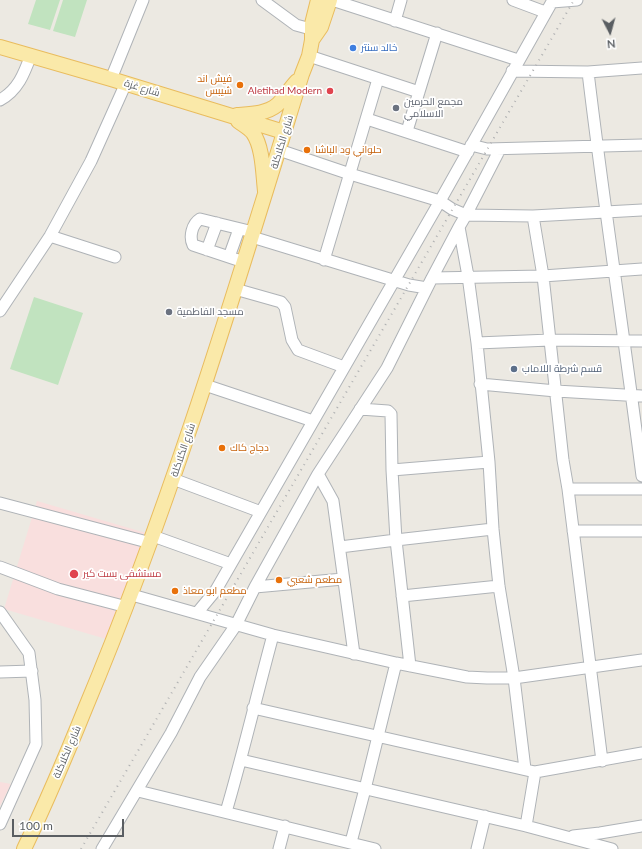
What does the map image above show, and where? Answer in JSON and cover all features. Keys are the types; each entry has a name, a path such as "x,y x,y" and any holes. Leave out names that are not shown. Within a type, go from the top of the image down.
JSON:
{"main road":[{"path":"314,34 312,24 318,0"},
{"path":"314,34 321,27 331,0"},
{"name":"شارع الكلاكلة","path":"24,849 37,823 68,751 129,601 152,539 205,385 302,74 309,56 314,34"},
{"name":"شارع غزة","path":"0,47 126,83 284,132"},
{"path":"229,116 255,113 278,105 302,74"},
{"path":"229,116 247,127 255,137 260,151 265,196"}],"street":[{"path":"111,79 143,0"},
{"path":"262,0 296,25 314,34"},
{"path":"331,0 518,60"},
{"path":"395,21 401,0"},
{"path":"513,0 546,12"},
{"path":"197,613 216,590 440,201 552,1 577,0"},
{"path":"407,131 437,33"},
{"path":"0,100 15,90 21,81 31,55"},
{"path":"309,56 419,92"},
{"path":"512,71 588,72 642,68"},
{"path":"588,72 605,213 625,341 637,395 642,476"},
{"path":"324,260 378,79"},
{"path":"0,311 50,236 91,161 126,83"},
{"path":"367,119 470,148 487,149 642,145"},
{"path":"102,849 138,791 171,733 200,677 236,625 255,587 318,474 387,368 500,148"},
{"path":"279,150 350,174 440,201 452,209 466,215 533,216 642,210"},
{"path":"533,216 543,276 563,460 568,489 602,761"},
{"path":"244,262 193,245 191,241 191,233 197,221 200,220 216,223 239,229 324,260 427,288"},
{"path":"207,250 216,223"},
{"path":"459,227 468,276 477,343 489,462 493,529 499,586 530,771 526,826"},
{"path":"229,257 239,229"},
{"path":"50,236 116,257"},
{"path":"432,278 468,276 543,276 642,269"},
{"path":"235,289 281,302 285,307 292,340 298,350 344,367"},
{"path":"477,343 550,340 642,341"},
{"path":"480,384 556,391 637,395"},
{"path":"205,385 313,421"},
{"path":"360,409 390,412 396,540 410,666"},
{"path":"392,470 489,462"},
{"path":"318,474 333,501 354,654"},
{"path":"173,479 261,512"},
{"path":"568,489 642,489"},
{"path":"0,503 152,539 231,564"},
{"path":"340,547 493,529"},
{"path":"573,532 642,531"},
{"path":"0,567 58,589 197,613 273,635 354,654 467,677 514,678 642,660"},
{"path":"255,587 343,579"},
{"path":"402,596 499,586"},
{"path":"0,612 29,652 35,700 36,746 0,824"},
{"path":"226,812 273,635"},
{"path":"351,842 396,663"},
{"path":"0,672 32,672"},
{"path":"253,708 530,771 602,761 642,753"},
{"path":"241,760 485,816 612,849"},
{"path":"138,791 375,849"},
{"path":"477,849 485,816"},
{"path":"279,849 285,826"},
{"path":"566,837 642,826"}],"shaded area":[{"name":"مستشفى بست كير","path":"37,501 146,533 113,641 4,609"},
{"path":"0,782 11,784 0,806"}],"green space":[{"path":"36,0 60,0 50,30 28,24"},
{"path":"63,0 87,0 75,37 53,31"},
{"path":"34,297 83,313 58,385 10,369"}],"railway":[{"path":"81,849 574,0"}],"place":[{"name":"خالد سنتر","path":"353,48"},
{"name":"فيش اند شيبس","path":"240,85"},
{"name":"Aletihad Modern","path":"330,91"},
{"name":"مجمع الحرمين الاسلامي","path":"396,108"},
{"name":"حلواني ود الباشا","path":"307,150"},
{"name":"مسجد الفاطمية","path":"169,312"},
{"name":"قسم شرطة اللاماب","path":"514,369"},
{"name":"دجاج كاك","path":"222,448"},
{"name":"مستشفى بست كير","path":"74,574"},
{"name":"مطعم شعبي","path":"279,580"},
{"name":"مطعم ابو معاذ","path":"175,591"}]}
